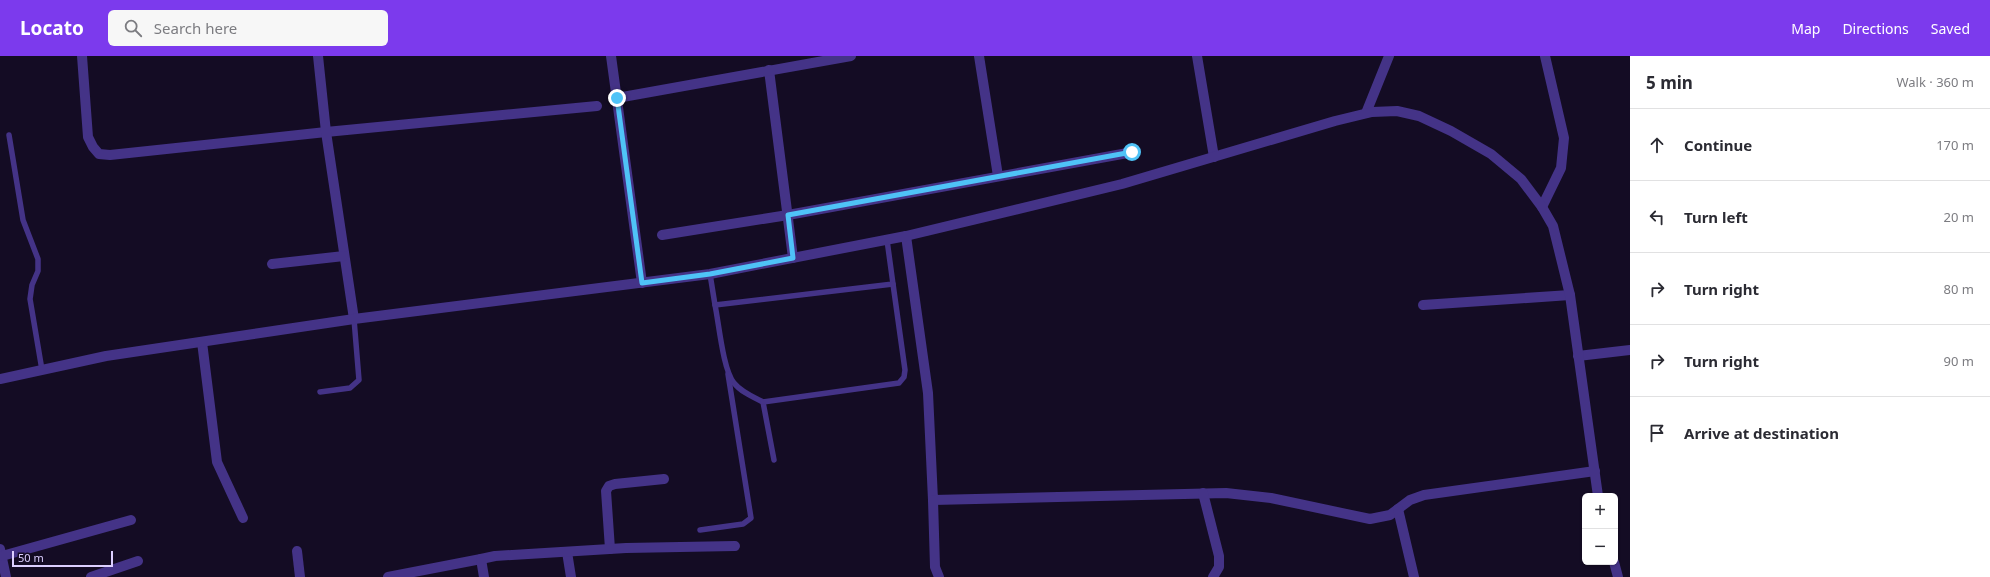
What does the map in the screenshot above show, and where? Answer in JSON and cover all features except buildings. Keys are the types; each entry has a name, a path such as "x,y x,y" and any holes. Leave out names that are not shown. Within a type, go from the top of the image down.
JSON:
{"street":[{"path":"82,56 88,137 93,147 99,154 110,155 326,132 596,106"},
{"path":"318,56 326,132 354,320"},
{"path":"611,56 642,283"},
{"path":"617,98 851,56"},
{"path":"979,56 998,176"},
{"path":"1197,56 1214,157"},
{"path":"1366,113 1389,56"},
{"path":"1542,207 1560,168 1564,145 1562,123 1545,56"},
{"path":"769,70 793,258"},
{"path":"0,378 106,356 354,320 592,288 710,274 906,236 1122,184 1366,113 1397,111 1419,116 1451,131 1491,154 1521,179 1542,207 1553,226 1570,296 1598,493"},
{"path":"662,235 788,215 1132,152"},
{"path":"906,236 928,393 935,567 939,577"},
{"path":"272,264 344,256"},
{"path":"1423,305 1570,296"},
{"path":"202,342 217,462 243,518"},
{"path":"1578,356 1630,350"},
{"path":"933,500 1202,493 1252,495 1370,519 1384,517 1410,500 1424,494 1595,471"},
{"path":"610,549 606,491 609,486 615,484 664,479"},
{"path":"1202,493 1219,556 1219,567 1213,577"},
{"path":"1398,509 1414,577"},
{"path":"6,577 1,552 130,520"},
{"path":"388,577 481,559 610,549 735,546"},
{"path":"297,551 300,577"},
{"path":"567,552 571,577"},
{"path":"481,559 484,577"},
{"path":"91,577 138,561"},
{"path":"1615,565 1618,577"}],"lane":[{"path":"9,136 23,220 38,259 38,271 32,285 30,299 42,370"},
{"path":"728,374 734,384 762,402 891,386 899,383 904,377 905,370 887,240"},
{"path":"700,530 743,524 751,518 710,274"},
{"path":"716,305 893,284"},
{"path":"320,392 350,388 359,380 354,320"},
{"path":"762,402 774,460"}],"route":[{"path":"617,98 642,283 710,274 793,258 788,215 1132,152"}]}
